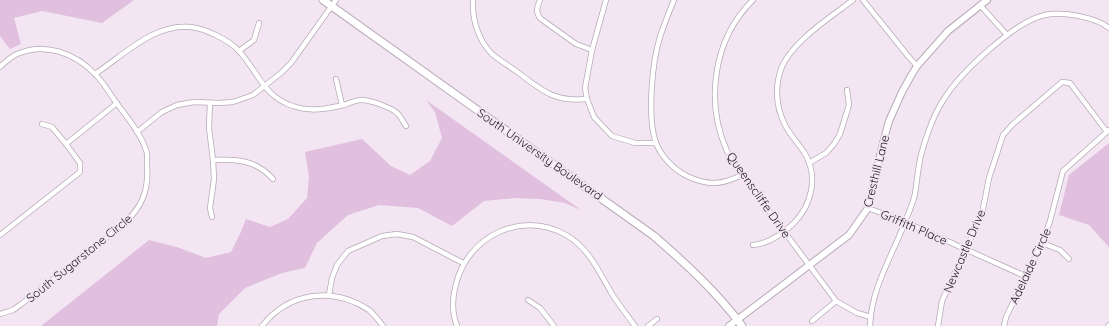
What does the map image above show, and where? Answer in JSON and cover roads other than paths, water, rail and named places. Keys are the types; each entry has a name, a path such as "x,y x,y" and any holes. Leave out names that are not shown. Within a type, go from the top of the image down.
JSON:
{"main road":[{"name":"South University Boulevard","path":"323,0 654,236 722,300 742,326"}],"street":[{"path":"137,132 162,112 177,105 194,102 233,102 253,95 281,73 291,63 336,0"},
{"path":"473,0 473,14 477,30 481,39 493,54 545,92 564,99 586,99"},
{"path":"540,0 537,11 541,19 576,44 592,50"},
{"path":"606,0 592,50 585,88 586,99 594,117 612,136 635,143 656,143"},
{"path":"674,0 660,37 654,63 652,79 652,122 656,143 665,158 672,165 694,179 719,183 728,181 742,174"},
{"name":"Queenscliffe Drive","path":"752,0 736,20 728,34 720,57 715,82 718,125 727,150 742,174 836,301 857,313 870,317"},
{"path":"753,245 768,242 784,231 798,219 810,198 812,178 809,163 804,153 785,126 781,116 777,95 781,69 791,51 799,42 853,0"},
{"path":"863,0 917,66"},
{"name":"Cresthill Lane","path":"728,326 849,235 868,208 882,143 889,121 902,92 917,66 948,31 987,0"},
{"path":"980,5 1007,35"},
{"path":"870,326 870,317 881,276 915,196 921,156 932,124 943,99 964,72 1007,35 1029,21 1046,14 1084,16 1109,28"},
{"path":"239,51 254,40 259,22"},
{"path":"95,74 147,37 166,29 191,27 210,32 239,51 264,86 277,99 294,106 312,109 326,109 362,100 379,104 398,113 406,126"},
{"name":"South Sugarstone Circle","path":"0,67 17,54 39,49 61,51 75,57 95,74 137,132 147,151 148,179 145,192 136,211 123,225 20,305 13,310 0,314"},
{"path":"336,79 342,105"},
{"name":"Newcastle Drive","path":"938,326 942,301 982,214 989,178 1003,135 1012,125 1062,82 1070,83 1108,131"},
{"path":"809,163 826,153 840,134 849,105 847,90"},
{"path":"66,144 117,103"},
{"path":"210,103 209,128 214,179 210,208 212,217"},
{"path":"0,235 80,172 80,163 66,144 52,127 42,124"},
{"name":"Adelaide Circle","path":"1004,326 1006,317 1042,243 1050,221 1063,171 1108,131"},
{"path":"213,160 235,160 248,163 265,171 273,179"},
{"name":"Griffith Place","path":"868,208 905,222 1025,276"},
{"path":"457,326 453,313 454,293 458,274 463,263 484,240 499,231 508,228 537,226 557,230 584,248 612,294 635,326"},
{"path":"329,295 332,278 337,265 348,251 382,236 397,234 413,237 463,263"},
{"path":"1042,243 1060,250 1069,259"},
{"path":"262,326 269,317 290,302 310,296 329,295 349,300 370,311 383,326"},
{"path":"528,300 540,308 554,326"},
{"path":"812,321 836,301"},
{"path":"648,326 657,319"}]}
